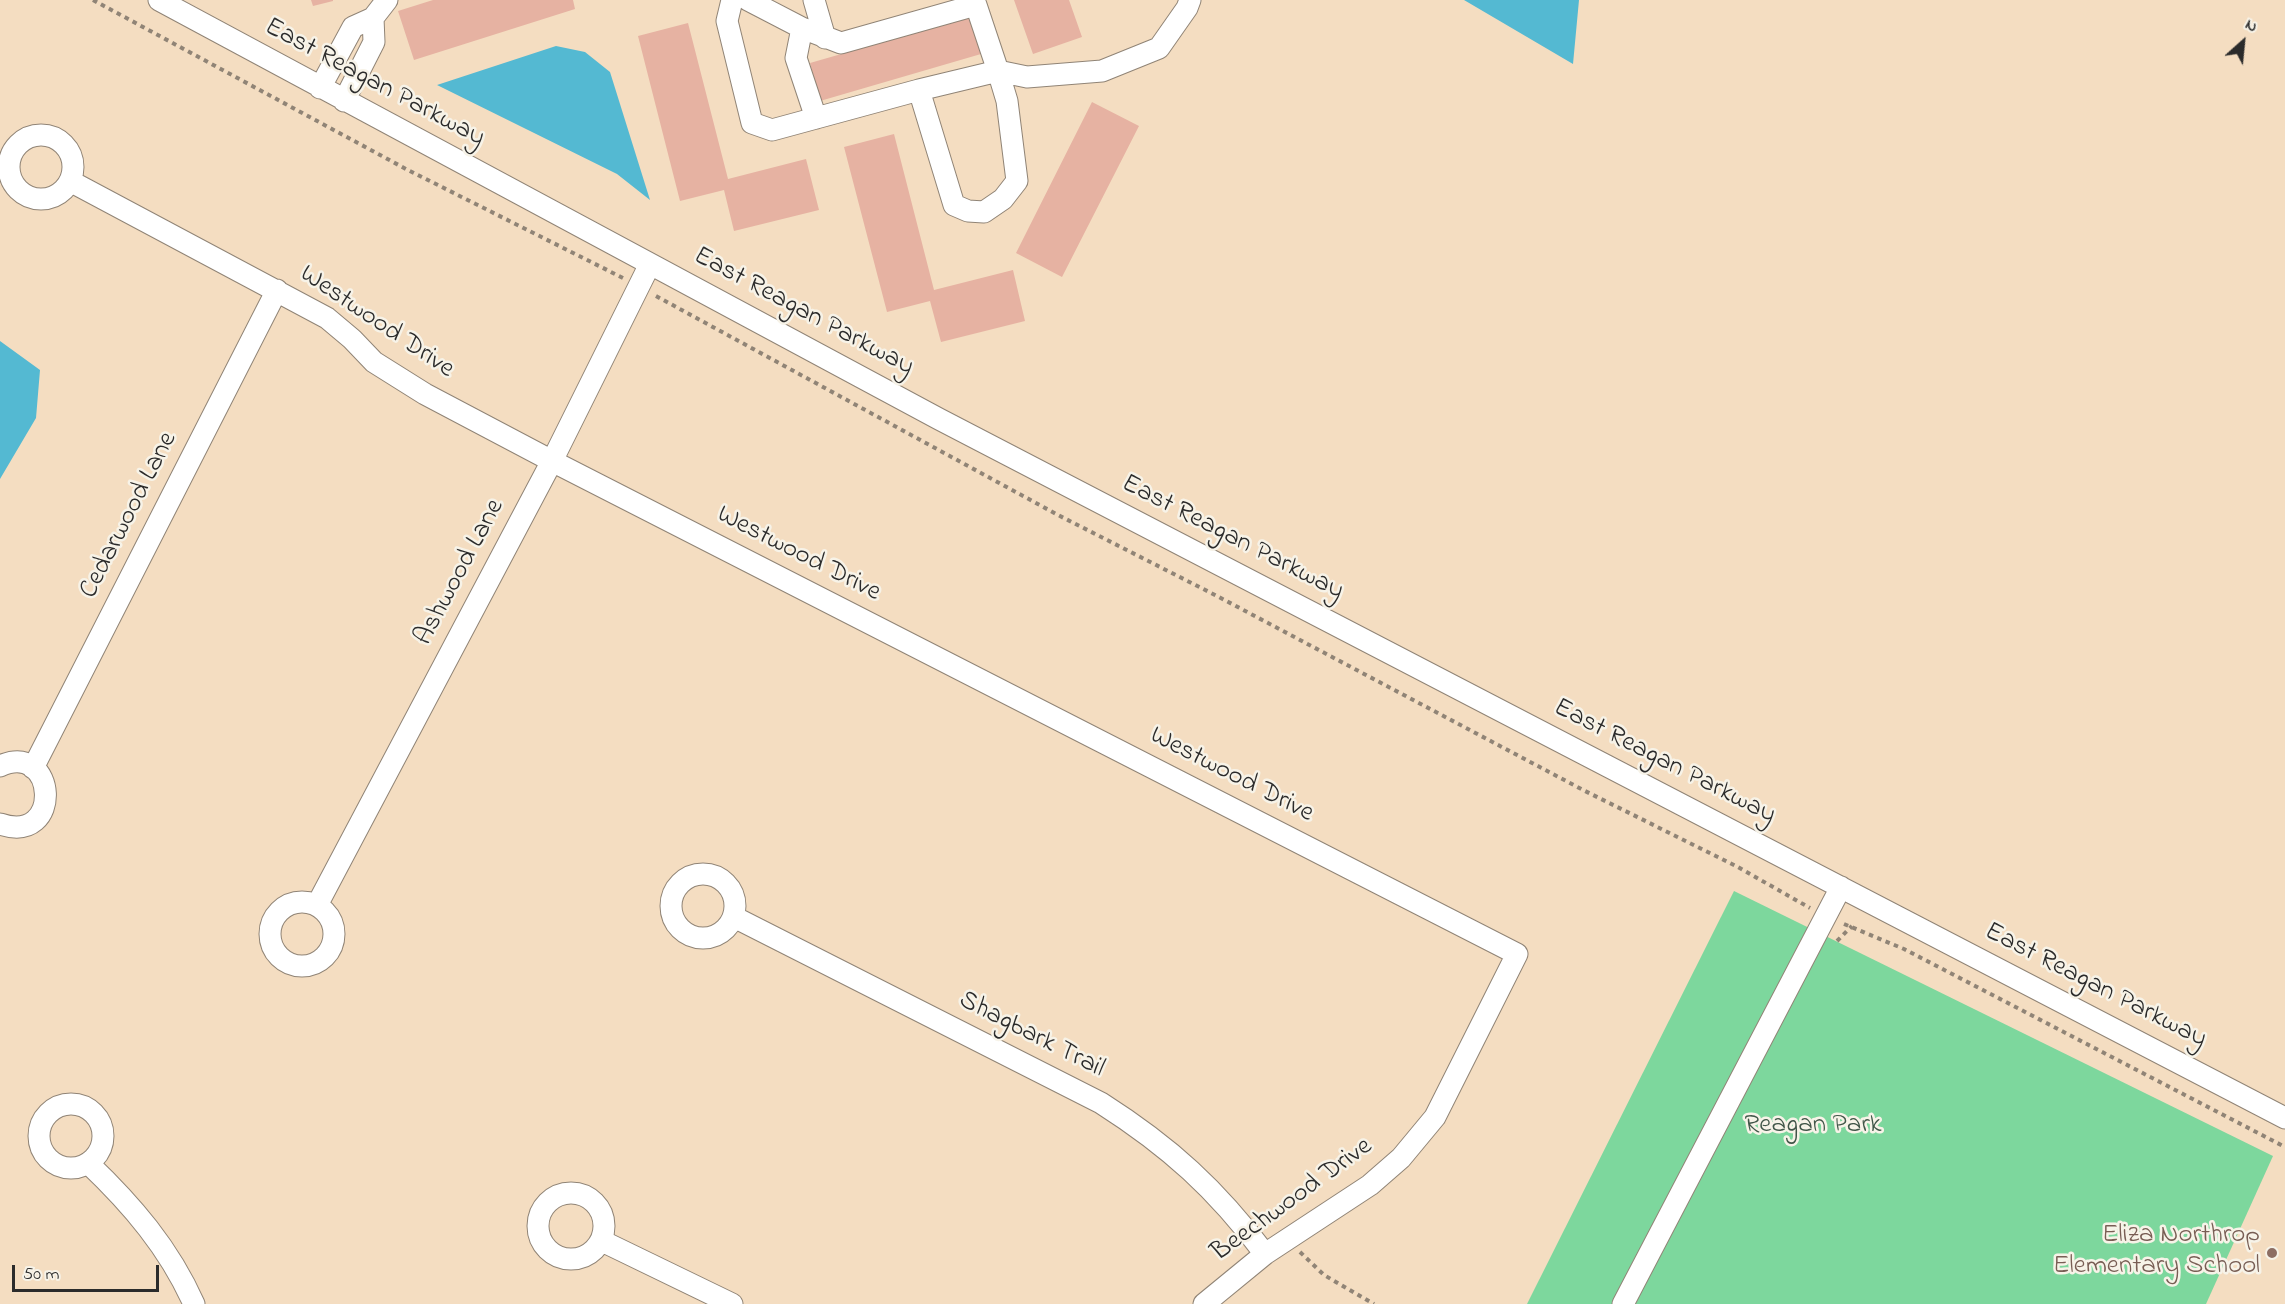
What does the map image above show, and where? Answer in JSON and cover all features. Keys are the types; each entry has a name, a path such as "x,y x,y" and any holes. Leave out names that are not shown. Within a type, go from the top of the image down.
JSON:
{"street":[{"name":"East Reagan Parkway","path":"159,0 939,419 2285,1118"},
{"path":"320,88 353,27 373,18 387,0"},
{"path":"732,0 727,21 752,123 772,130 998,71 1027,77 1102,71 1159,48 1187,8 1190,0"},
{"path":"748,0 802,28 841,43 976,6 1007,100 1017,181 1002,199 984,212 968,211 954,205 919,90"},
{"path":"814,0 825,38"},
{"path":"344,100 374,42 373,18"},
{"path":"802,28 796,58 816,118"},
{"name":"Westwood Drive","path":"70,182 327,318 374,362 400,379 552,461 1517,954"},
{"name":"Ashwood Lane","path":"316,905 552,461 650,264"},
{"name":"Cedarwood Lane","path":"33,768 277,290"},
{"path":"0,766 7,762 21,762 33,768 41,777 46,788 46,801 33,822 21,827 0,824"},
{"path":"1623,1304 1841,887"},
{"name":"Shagbark Trail","path":"734,917 1090,1098 1138,1126 1179,1158 1211,1188 1265,1254"},
{"name":"Beechwood Drive","path":"1204,1304 1265,1254 1370,1185 1401,1158 1429,1126 1517,954"},
{"path":"88,1163 140,1216 166,1251 194,1304"},
{"path":"602,1241 732,1304"}],"path":[{"path":"93,0 406,169 638,286 1058,515 1586,791 1736,866 1826,916 1904,949 2285,1147"},
{"path":"1286,1239 1324,1275 1374,1304"}],"green space":[{"name":"Reagan Park","path":"1734,891 2273,1156 2206,1304 1527,1304"}],"water":[{"path":"1464,0 1579,0 1573,64"},
{"path":"556,46 585,52 610,72 650,200 617,174 437,85"},
{"path":"0,341 40,370 36,418 0,479"}],"building":[{"path":"311,0 333,0 333,1 313,6"},
{"path":"433,0 573,0 575,9 414,60 398,11"},
{"path":"1014,0 1069,0 1082,37 1033,54"},
{"path":"970,17 981,54 820,101 810,63"},
{"path":"688,23 728,179 806,159 819,210 734,231 724,190 680,201 638,36"},
{"path":"1092,102 1139,126 1062,277 1016,253"},
{"path":"894,134 934,290 1013,270 1025,321 941,342 930,301 887,312 844,147"}],"place":[{"name":"Eliza Northrop Elementary School","path":"2272,1253"}]}
